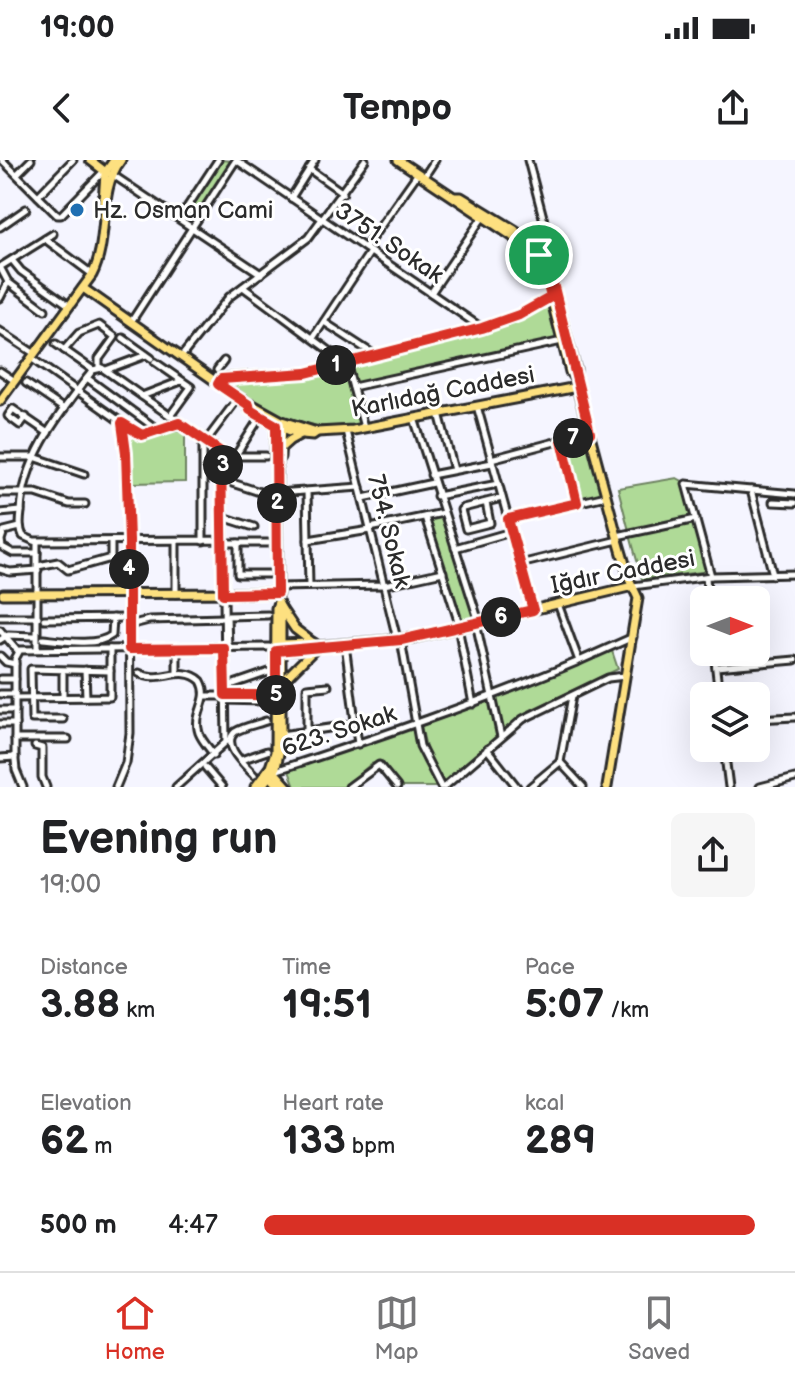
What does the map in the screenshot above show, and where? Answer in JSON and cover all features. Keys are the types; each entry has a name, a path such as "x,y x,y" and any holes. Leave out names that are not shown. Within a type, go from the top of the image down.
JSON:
{"main road":[{"path":"0,401 92,275 98,261 107,173 114,160"},
{"path":"107,173 121,160"},
{"path":"398,160 519,242 547,265 576,370 576,383"},
{"path":"92,161 107,173"},
{"path":"455,197 461,197 515,230 537,257 546,278 570,372 576,383 617,538 638,598 607,787"},
{"name":"Karlıdağ Caddesi","path":"83,288 249,405 301,434 313,435 317,432"},
{"name":"Karlıdağ Caddesi","path":"279,423 317,432 346,431 576,383"},
{"path":"279,423 280,605 276,648 275,744 270,772 280,787"},
{"path":"277,461 279,423"},
{"path":"281,448 301,434"},
{"name":"Iğdır Caddesi","path":"276,648 399,640 633,586"},
{"path":"1,594 223,594 278,590"},
{"path":"280,605 295,629 316,646 281,683"},
{"path":"258,787 279,760 281,683 276,648"},
{"path":"270,772 288,787"}],"street":[{"path":"2,160 57,215 61,215 107,173 180,218 261,274"},
{"path":"17,174 31,160"},
{"path":"38,196 73,160"},
{"path":"180,218 218,160"},
{"path":"131,322 236,160"},
{"name":"3751. Sokak","path":"236,160 482,328"},
{"path":"291,198 315,160"},
{"path":"181,357 225,302 304,243 324,220 365,160"},
{"path":"313,338 368,250 435,160"},
{"path":"528,160 550,244 547,265"},
{"path":"309,169 343,193"},
{"path":"0,227 26,209"},
{"path":"431,293 482,218"},
{"path":"45,310 8,282 0,267 53,234"},
{"path":"45,239 92,275"},
{"path":"12,260 21,271 70,306"},
{"path":"0,298 8,282"},
{"path":"243,287 346,363 364,427"},
{"path":"218,384 227,377 306,373 482,328 519,315 551,297"},
{"path":"324,322 375,355"},
{"path":"64,350 79,333 99,325 115,337 99,359 99,369"},
{"path":"0,331 77,392 142,435 179,423"},
{"path":"123,338 191,387 170,416"},
{"path":"353,387 562,341"},
{"path":"56,344 142,396 222,456 266,456"},
{"path":"151,358 99,369 87,378 64,409 34,457 22,493 20,527 26,538 37,541 268,543"},
{"path":"217,370 224,361"},
{"path":"0,371 15,381"},
{"path":"87,378 158,430"},
{"path":"142,396 181,380"},
{"path":"26,383 64,409"},
{"path":"203,541 204,440 233,405"},
{"path":"477,406 533,610"},
{"path":"439,413 454,470"},
{"path":"26,417 48,433"},
{"path":"414,418 477,623 501,737"},
{"path":"235,456 257,422"},
{"path":"116,787 125,769 129,748 129,541 122,423"},
{"name":"754. Sokak","path":"346,431 399,640 415,726 425,760 442,787"},
{"path":"431,475 590,433"},
{"path":"562,440 577,503"},
{"path":"222,456 226,648"},
{"path":"0,457 34,457 84,474"},
{"path":"223,480 266,494"},
{"path":"363,498 433,483"},
{"path":"437,496 498,484"},
{"path":"709,586 709,576 686,484 795,494"},
{"path":"277,493 360,487"},
{"path":"751,490 773,575"},
{"path":"307,491 309,586"},
{"path":"0,493 41,494 69,504 85,504"},
{"path":"508,519 606,496"},
{"path":"486,502 490,523 466,529 461,510 486,502 502,498"},
{"path":"773,502 795,503"},
{"path":"0,513 21,511"},
{"path":"308,540 443,513"},
{"path":"223,517 254,527"},
{"path":"425,517 459,627 473,704"},
{"path":"520,564 696,519"},
{"path":"20,527 4,531 2,547 13,553 37,553"},
{"path":"455,548 511,532"},
{"path":"37,541 41,618 37,649"},
{"path":"0,569 10,572 58,562 68,570 96,563 111,558 111,541"},
{"path":"176,541 176,594"},
{"path":"238,543 238,574 268,574"},
{"path":"278,590 309,586 384,585 443,572"},
{"name":"Iğdır Caddesi","path":"633,586 709,576 795,574"},
{"path":"558,604 579,661"},
{"path":"254,775 232,750 229,737 224,697 227,616 268,615"},
{"path":"0,617 113,618 129,621 224,618"},
{"path":"43,639 76,642 108,639 112,635 113,618"},
{"path":"2,635 18,651"},
{"path":"2,635 34,636"},
{"path":"11,643 14,635"},
{"name":"623. Sokak","path":"270,772 492,698 633,637"},
{"path":"345,644 358,744"},
{"path":"177,648 177,673"},
{"path":"18,651 276,648"},
{"path":"0,694 33,698 110,697 110,649"},
{"path":"18,651 15,664 15,757 23,787"},
{"path":"0,656 6,662 15,664"},
{"path":"718,682 716,667 795,660"},
{"path":"63,719 32,719 31,669 110,671"},
{"path":"85,670 86,697"},
{"path":"225,687 269,672"},
{"path":"139,673 152,677 177,673 198,678 204,685 206,696 197,724 203,741 214,755"},
{"path":"63,674 63,698"},
{"path":"442,787 523,719 613,676 626,676"},
{"path":"0,679 15,679"},
{"path":"307,731 307,688 328,686"},
{"path":"224,697 276,695"},
{"path":"530,787 560,762 573,695"},
{"path":"206,696 262,701"},
{"path":"0,710 15,710"},
{"path":"770,718 795,717"},
{"path":"176,787 225,745 229,737 266,721"},
{"path":"0,724 15,724"},
{"path":"281,735 350,725"},
{"path":"15,739 68,739"},
{"path":"35,746 42,748 42,777 46,787"},
{"path":"487,749 517,787"},
{"path":"241,760 267,751"},
{"path":"0,758 15,757"},
{"path":"560,762 583,787"},
{"path":"726,762 729,787"},
{"path":"349,787 379,765 397,787"},
{"path":"205,767 222,787"},
{"path":"760,787 788,784 795,778"}],"green space":[{"path":"220,160 233,161 193,224 184,218"},
{"path":"548,302 558,340 354,386 349,366 476,333"},
{"path":"344,370 359,424 342,427 309,424 276,413 233,386 235,381 299,379"},
{"path":"128,430 142,439 170,430 185,432 185,482 131,483"},
{"path":"588,436 603,494 579,500 565,442"},
{"path":"677,478 684,482 692,517 629,531 618,488"},
{"path":"443,517 475,619 460,622 428,519"},
{"path":"691,522 705,570 642,579 630,535"},
{"path":"611,648 618,669 524,713 504,731 496,698"},
{"path":"492,700 499,736 443,784 428,756 421,726"},
{"path":"412,728 423,762 438,787 400,787 382,761 371,764 344,787 295,787 288,768"}],"place":[{"name":"Hz. Osman Cami","path":"77,210"}],"route":[{"path":"539,255 551,275 590,433 562,440 577,503 508,519 533,610 414,638 276,651 276,695 225,695 224,648 129,649 129,541 125,430 122,423 145,435 179,423 221,452 223,594 277,593 276,425 250,410 249,405 218,384 221,379 306,373 482,328 516,316 551,297 546,278 535,259 539,255"}]}
